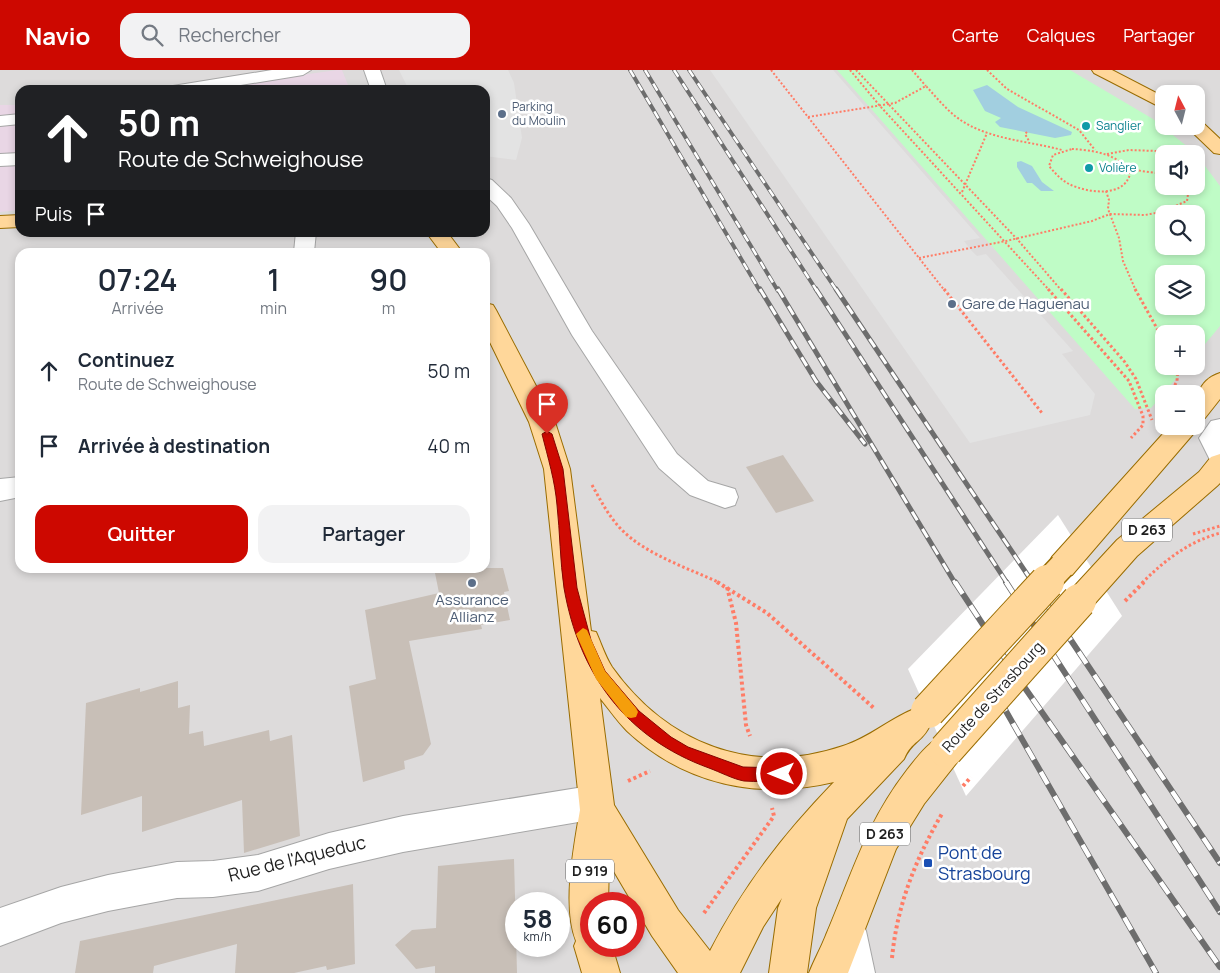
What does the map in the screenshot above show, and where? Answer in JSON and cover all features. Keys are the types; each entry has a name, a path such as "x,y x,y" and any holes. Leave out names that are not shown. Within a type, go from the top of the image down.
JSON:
{"main road":[{"path":"1100,70 1155,99"},
{"path":"1205,124 1220,131"},
{"path":"1205,135 1220,149"},
{"path":"0,222 15,221"},
{"path":"440,237 449,248"},
{"name":"D 919","path":"490,320 533,402 551,447 563,504 570,588 597,806 589,892"},
{"path":"1205,401 1220,382"},
{"name":"D 263","path":"719,973 754,907 804,841 837,802 921,718 1062,566 1177,435"},
{"name":"Route de Strasbourg","path":"828,973 847,931 881,840 927,770 1127,548 1208,479 1220,464"},
{"name":"D 919","path":"570,588 584,640 600,675 634,716 650,730 666,742 699,759 743,774 771,775 808,771 842,764 885,743 921,718"},
{"name":"D 263","path":"788,973 796,908 837,802"},
{"name":"D 919","path":"597,806 665,922 683,950 704,973"},
{"path":"596,957 601,973"}],"street":[{"path":"210,85 303,70"},
{"path":"372,70 377,85"},
{"path":"0,121 15,120"},
{"path":"0,160 15,159"},
{"path":"490,189 504,202 522,228 583,335 668,461 699,488 724,497"},
{"path":"1220,428 1212,438 1220,454"},
{"path":"0,490 15,488"},
{"name":"Rue de l'Aqueduc","path":"0,927 61,905 108,893 177,880 213,879 258,873 329,850 403,834 597,806"},
{"path":"847,931 856,973"}],"path":[{"path":"770,70 1042,414"},
{"path":"850,70 880,106 1006,241 1129,381 1143,416 1143,425 1135,434"},
{"path":"856,70 964,186 1017,239 1128,367 1136,379 1152,420"},
{"path":"912,70 962,121 987,133 1062,150 1084,149 1095,151 1106,154 1127,168 1155,173"},
{"path":"987,70 1006,88 1078,129 1088,138 1095,151"},
{"path":"808,117 887,105 901,100 926,86"},
{"path":"1027,132 1025,134 1029,142"},
{"path":"961,193 987,133"},
{"path":"1062,150 1049,159 1049,166 1053,173 1074,186 1106,191 1124,186 1129,181 1130,175 1127,168"},
{"path":"1106,154 1130,150 1155,151"},
{"path":"1106,191 1110,214 1119,238 1122,262 1128,277 1155,325"},
{"path":"919,258 1017,239 1092,221 1110,214 1145,215 1173,208 1187,201 1188,195"},
{"path":"588,478 610,516 623,531 643,546 668,560 727,587 767,613 879,712"},
{"path":"1120,606 1168,559 1191,542 1220,533"},
{"path":"727,587 736,623 746,725 749,736 754,740"},
{"path":"958,792 963,786"},
{"path":"700,918 721,886 774,816 771,804"},
{"path":"892,965 893,942 898,918 926,840 947,806"}],"shaded area":[{"path":"0,70 1220,70 1220,973 0,973"},
{"path":"342,70 348,85 230,85"},
{"name":"Parking du Moulin","path":"399,70 508,70 514,83 522,138 516,160 490,157 490,85 406,85"},
{"name":"Gare de Haguenau","path":"710,70 833,70 980,238 964,241 970,249 977,256 986,254 1073,351 1062,354 1095,394 1090,415 970,443"},
{"path":"0,105 15,105 15,210 0,212"}],"green space":[{"path":"837,70 1070,70 1153,119 1155,121 1155,135 1173,135 1185,145 1155,145 1155,195 1205,195 1205,166 1220,186 1220,326 1205,344 1205,325 1155,325 1155,375 1179,375 1171,385 1155,385 1155,403 1151,408 1135,409"}],"water":[{"path":"987,85 1018,107 1072,132 1071,135 1055,138 1000,127 995,122 1001,118 985,111 973,90"},
{"path":"1021,161 1032,166 1042,182 1054,191 1041,191 1032,183 1027,183 1017,167 1017,162"}],"pier":[{"path":"1058,515 1122,616 966,796 908,669"}],"building":[{"path":"783,455 814,501 776,513 746,467"},
{"path":"490,568 503,568 509,591 504,592 510,620 481,625 482,629 409,641 431,744 423,755 404,761 405,769 363,782 349,686 376,679 365,610 439,593 435,573 490,573"},
{"path":"178,681 178,708 190,705 189,734 203,731 204,746 269,730 270,741 292,735 300,836 244,853 242,800 142,832 142,796 81,815 86,703 140,688 140,692"},
{"path":"514,859 515,892 505,892 505,957 517,957 517,973 435,973 435,966 416,969 395,945 412,930 436,928 438,866"},
{"path":"353,884 355,964 327,970 326,966 294,973 235,973 237,944 154,966 153,973 75,973 80,941"}],"railway":[{"path":"630,70 760,291"},
{"path":"645,70 778,291"},
{"path":"674,70 817,291"},
{"path":"689,70 837,291"},
{"path":"760,289 816,381 865,444"},
{"path":"778,289 955,583"},
{"path":"816,289 1007,583"},
{"path":"836,289 1033,583"},
{"path":"955,582 1018,678 1220,967"},
{"path":"1006,582 1220,912"},
{"path":"1032,582 1220,863"},
{"path":"999,699 1156,973"}],"slow traffic":[{"path":"583,634 600,675 631,712"}],"place":[{"name":"Parking du Moulin","path":"502,114"},
{"name":"Sanglier","path":"1086,126"},
{"name":"Volière","path":"1089,168"},
{"name":"Gare de Haguenau","path":"952,304"},
{"name":"Assurance Allianz","path":"472,583"},
{"name":"Pont de Strasbourg","path":"928,863"}],"route":[{"path":"547,434 557,469 563,504 570,588 584,640 600,675 634,716 666,742 684,752 743,774 782,774"}]}
